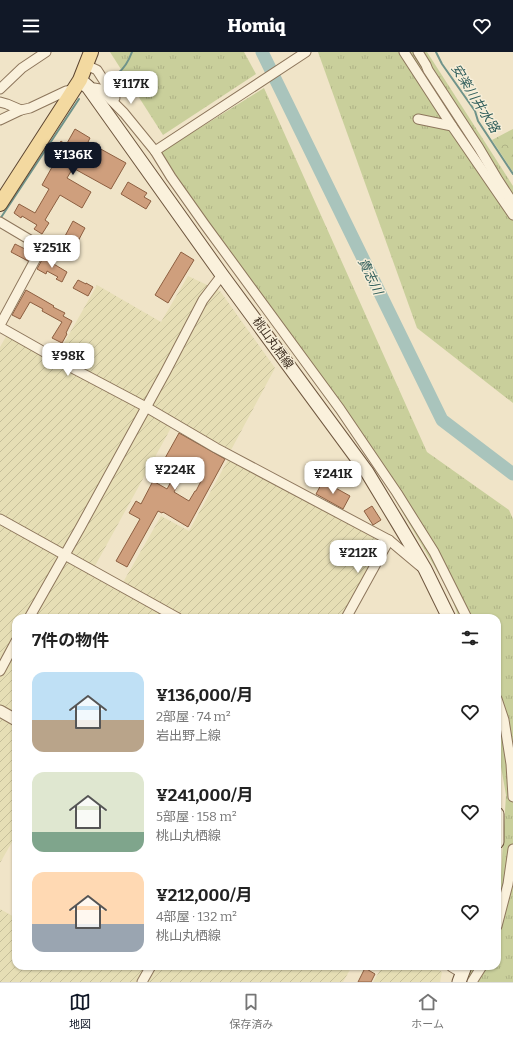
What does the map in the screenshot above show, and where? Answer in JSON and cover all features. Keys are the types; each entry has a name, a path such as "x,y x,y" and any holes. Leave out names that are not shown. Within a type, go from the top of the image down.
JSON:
{"main road":[{"path":"0,204 81,86 89,58"},
{"name":"桃山丸栖線","path":"81,86 367,472 424,569 447,614"}],"street":[{"path":"0,89 22,68 46,52"},
{"path":"155,151 306,52"},
{"path":"404,52 452,126 513,215"},
{"path":"418,52 513,203"},
{"path":"89,58 124,113"},
{"path":"0,120 81,86 100,89 124,113 155,151 171,177 340,409 397,493 434,552 465,614"},
{"path":"0,102 21,110"},
{"path":"418,119 452,126"},
{"path":"0,222 42,247 0,326 146,407 216,448 389,540 424,569"},
{"path":"31,614 166,371 203,300 222,275"},
{"path":"0,519 171,614"},
{"path":"348,614 389,540"},
{"path":"0,670 12,649"},
{"path":"501,711 512,764 513,797"},
{"path":"0,712 12,718"},
{"path":"501,911 508,884 513,848"},
{"path":"142,982 149,970"},
{"path":"472,982 480,970"}],"shaded area":[{"path":"188,276 220,291 275,368 231,450 58,354 97,285 161,322"},
{"path":"8,333 172,426 90,575 118,591 161,516 189,531 229,458 383,543 344,614 12,614 12,712 0,705 0,347"},
{"path":"0,718 12,726 12,842 0,863"},
{"path":"0,909 12,916 12,970 146,970 139,982 0,982"},
{"path":"154,970 350,970 343,982 147,982"},
{"path":"380,970 439,970 442,972 440,982 373,982"}],"green space":[{"path":"110,52 244,52 256,74 163,135"},
{"path":"318,52 427,52 513,186 513,403 417,328"},
{"path":"264,88 427,452 509,510 513,519 513,982 465,982 470,970 501,970 501,876 506,795 501,767 501,614 458,614 449,591 378,471 153,157"},
{"path":"513,129 513,172 492,140"}],"building":[{"path":"75,129 90,138 88,142 126,163 111,189 73,168 67,178 91,192 82,208 60,195 45,220 49,223 42,234 34,229 37,225 14,213 19,204 35,213 49,189 42,185 56,160 51,157 61,141 66,145"},
{"path":"128,182 147,193 144,197 151,201 146,209 121,194"},
{"path":"73,221 85,228 76,245 64,238"},
{"path":"15,244 33,251 28,261 11,252"},
{"path":"181,252 194,260 168,303 155,295"},
{"path":"43,258 67,272 62,282 56,279 58,277 47,271 46,274 37,269"},
{"path":"78,280 93,287 88,296 73,288"},
{"path":"26,290 65,313 63,316 72,321 62,343 52,338 62,322 42,311 43,309 30,302 20,319 12,315"},
{"path":"179,433 225,459 188,527 163,512 158,511 127,567 116,561 140,519 129,513 136,501 141,504 153,481 167,489 178,469 164,460","holes":["186,470 202,479 189,501 174,492"]},
{"path":"323,481 350,496 343,509 316,494"},
{"path":"372,506 381,520 373,525 364,511"},
{"path":"364,970 368,970 375,974 371,982 358,982"}],"waterway":[{"path":"118,73 123,69 132,52"},
{"name":"貴志川","path":"262,52 442,420 513,474"},
{"name":"安楽川井水路","path":"436,52 442,64 475,111 478,121 513,174"},
{"path":"0,219 79,99"}]}
